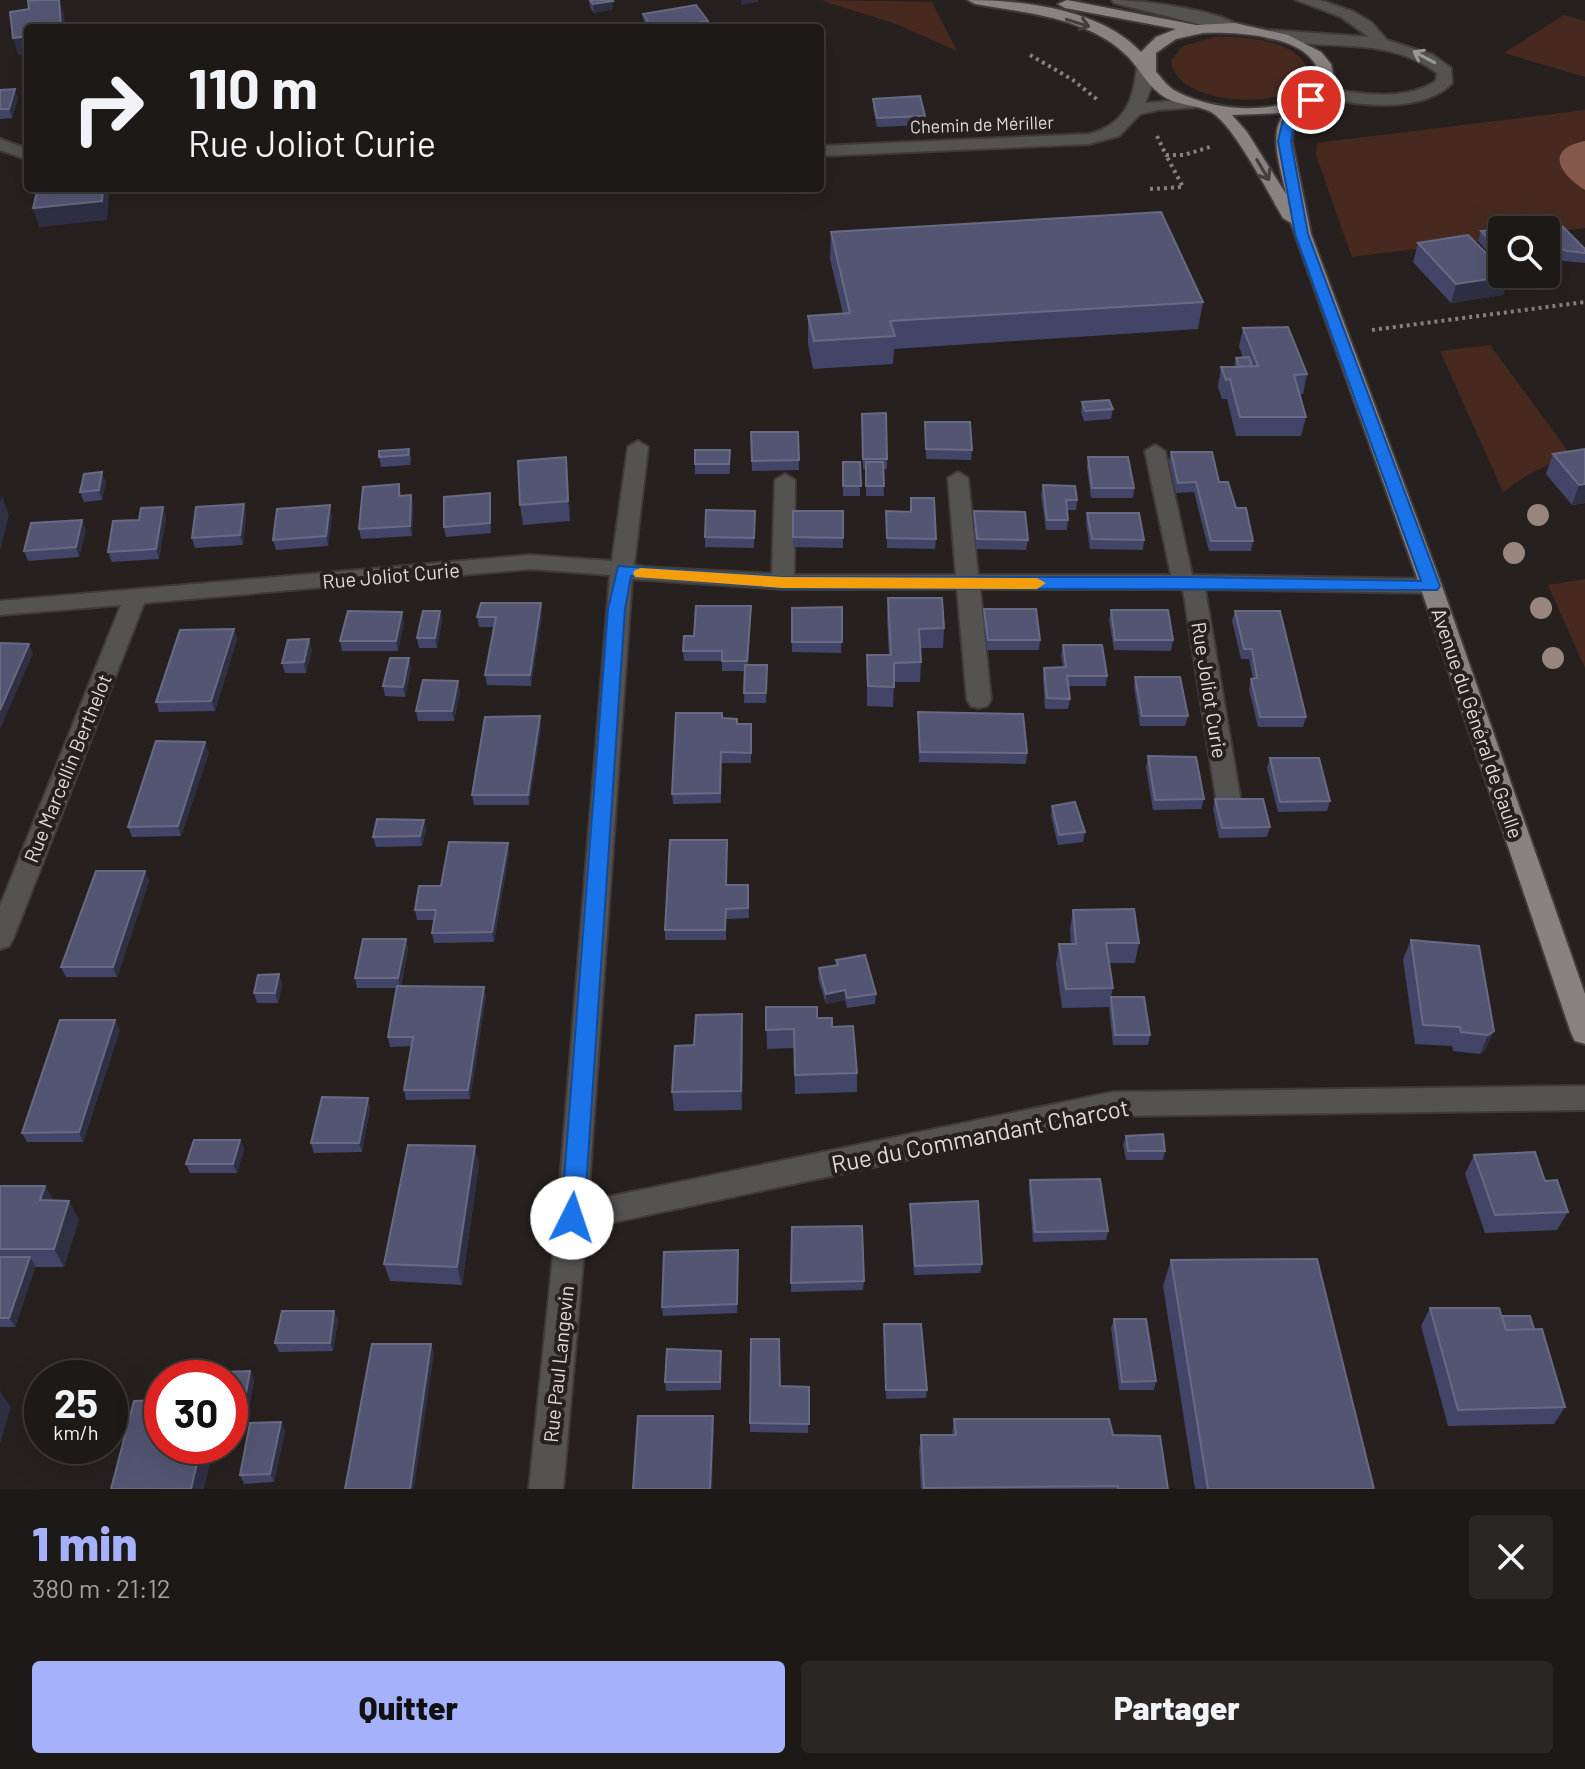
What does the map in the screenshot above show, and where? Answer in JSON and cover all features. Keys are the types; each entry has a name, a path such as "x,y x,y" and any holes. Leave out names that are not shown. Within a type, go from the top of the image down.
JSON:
{"main road":[{"path":"975,0 1098,29 1129,46 1152,80 1168,93 1218,110 1251,113 1297,106 1321,93 1328,82 1327,71 1321,61 1292,41 1235,28 1160,23 1045,0"},
{"path":"1145,66 1146,56 1164,39 1216,28"},
{"name":"Avenue du Général de Gaulle","path":"1297,106 1286,122 1284,141 1302,234 1431,586 1585,1033"},
{"name":"Avenue du Général de Gaulle","path":"1218,110 1239,132 1302,234"}],"street":[{"path":"1119,0 1200,17 1235,28"},
{"path":"1303,0 1353,16 1370,26 1381,42"},
{"path":"1271,35 1381,42 1416,52 1445,71 1444,83 1420,96 1394,99 1321,93"},
{"path":"1134,111 1143,88 1145,66"},
{"path":"1134,111 1158,105 1193,104"},
{"name":"Chemin de Mériller","path":"824,151 1106,137 1120,129 1134,111"},
{"path":"0,144 24,153"},
{"name":"Rue Paul Langevin","path":"546,1489 572,1218 617,609 638,447"},
{"name":"Rue Joliot Curie","path":"1155,451 1188,582 1228,797"},
{"path":"958,478 979,700"},
{"path":"783,582 785,480"},
{"name":"Rue Joliot Curie","path":"0,608 530,562 783,582 1188,582 1431,586"},
{"name":"Rue Marcellin Berthelot","path":"0,939 135,598"},
{"name":"Rue du Commandant Charcot","path":"572,1218 1113,1104 1585,1098"}],"path":[{"path":"1030,55 1073,80 1098,101 1134,111"},
{"path":"1150,189 1183,187 1166,155"},
{"path":"1337,332 1585,302"}],"shaded area":[{"path":"820,0 932,2 957,51 899,25"},
{"path":"1564,15 1585,21 1585,77 1504,53"},
{"path":"1215,37 1257,39 1287,48 1306,66 1308,78 1296,89 1256,100 1210,95 1190,87 1177,75 1171,60 1183,46"},
{"path":"1585,110 1585,228 1560,231 1560,216 1488,216 1488,240 1352,257 1316,155 1317,143"},
{"path":"1585,141 1585,190 1568,177 1560,156 1572,145"},
{"path":"1490,345 1570,454 1529,474 1503,492 1440,351"},
{"path":"1585,579 1585,668 1548,585"}],"building":[{"path":"59,0 61,24 24,24 24,37 13,38 10,12 29,9 28,1"},
{"path":"590,0 612,0 613,1 593,4"},
{"path":"696,5 708,21 649,24 643,14"},
{"path":"15,89 9,109 0,109 0,90"},
{"path":"920,96 925,116 877,118 873,99"},
{"path":"37,192 103,192 102,201 33,208"},
{"path":"1161,212 1203,302 890,321 895,336 814,341 808,316 850,313 831,232"},
{"path":"1560,224 1585,249 1585,253 1560,248"},
{"path":"1468,235 1488,255 1488,279 1456,284 1418,243"},
{"path":"1288,327 1307,374 1294,375 1306,417 1240,417 1230,379 1226,380 1221,367 1258,366 1243,328"},
{"path":"1249,357 1252,366 1239,367 1236,358"},
{"path":"1109,400 1113,409 1085,411 1082,402"},
{"path":"886,413 887,459 863,459 862,414"},
{"path":"925,422 970,422 972,450 926,449"},
{"path":"751,432 798,432 799,460 752,461"},
{"path":"409,449 408,455 379,457 379,451"},
{"path":"1585,449 1585,484 1579,485 1553,454"},
{"path":"695,450 730,450 729,464 695,464"},
{"path":"1171,452 1212,452 1219,482 1228,482 1236,508 1246,508 1253,541 1211,541 1196,482 1178,483"},
{"path":"566,457 568,501 520,505 518,461"},
{"path":"1088,457 1128,457 1134,488 1092,488"},
{"path":"843,462 860,462 861,486 843,486"},
{"path":"866,462 883,462 884,486 866,486"},
{"path":"102,472 99,490 80,492 84,474"},
{"path":"399,484 399,496 411,495 410,526 359,529 363,487"},
{"path":"1043,485 1075,486 1077,500 1066,500 1068,520 1047,520"},
{"path":"490,493 490,523 444,527 444,497"},
{"path":"911,498 934,498 936,539 887,538 886,511 911,512"},
{"path":"244,504 240,535 192,538 196,507"},
{"path":"330,505 326,536 273,540 277,509"},
{"path":"163,507 156,549 108,552 113,521 139,520 141,508"},
{"path":"706,510 755,511 754,538 705,537"},
{"path":"793,511 843,511 843,538 793,537"},
{"path":"974,511 1025,512 1028,540 977,539"},
{"path":"1087,513 1139,513 1144,540 1092,539"},
{"path":"82,520 76,547 24,551 31,523"},
{"path":"888,598 942,598 944,628 919,629 921,662 894,663 894,687 868,686 867,655 891,655"},
{"path":"481,603 541,603 530,675 485,675 496,617 477,617"},
{"path":"696,606 751,606 747,661 722,661 722,651 683,651 684,636 694,636"},
{"path":"842,607 842,642 792,642 792,608"},
{"path":"984,609 1036,609 1040,640 988,640"},
{"path":"1111,610 1168,610 1173,640 1115,640"},
{"path":"348,611 402,612 396,641 340,641"},
{"path":"423,611 440,611 435,638 417,638"},
{"path":"1235,611 1280,611 1306,717 1260,717 1251,679 1257,678 1252,649 1244,649"},
{"path":"234,629 211,701 156,702 180,630"},
{"path":"309,639 304,662 282,663 288,640"},
{"path":"0,643 29,644 0,710"},
{"path":"1063,645 1102,645 1107,676 1067,676 1070,699 1047,698 1044,668 1066,667"},
{"path":"390,658 409,658 403,687 383,686"},
{"path":"745,665 767,665 766,693 744,693"},
{"path":"1135,677 1180,677 1188,716 1142,716"},
{"path":"423,680 458,681 452,711 416,711"},
{"path":"918,712 1023,714 1027,753 920,752"},
{"path":"676,713 722,713 722,718 737,719 737,724 751,724 751,753 721,752 720,793 672,794"},
{"path":"540,716 528,795 472,795 485,717"},
{"path":"156,741 205,742 178,826 128,827"},
{"path":"1148,756 1196,757 1204,799 1155,800"},
{"path":"1270,758 1319,758 1330,801 1280,802"},
{"path":"1215,799 1263,799 1270,827 1222,828"},
{"path":"1075,802 1085,832 1059,835 1052,806"},
{"path":"377,819 424,820 420,836 373,837"},
{"path":"670,840 727,840 726,885 748,885 748,908 726,909 725,930 665,930"},
{"path":"449,842 508,843 492,932 432,933 436,910 415,910 419,886 441,886"},
{"path":"96,871 145,871 113,967 61,967"},
{"path":"1134,909 1139,943 1106,943 1113,988 1066,989 1059,944 1076,944 1073,910"},
{"path":"363,939 406,939 398,978 355,978"},
{"path":"1411,940 1479,946 1494,1031 1488,1035 1461,1032 1460,1027 1423,1025"},
{"path":"865,955 876,994 847,998 845,990 826,994 819,968 838,965 836,960"},
{"path":"279,974 275,993 254,993 258,975"},
{"path":"397,986 484,987 468,1090 404,1090 413,1037 388,1037"},
{"path":"1111,997 1144,997 1150,1035 1115,1035"},
{"path":"766,1007 817,1007 817,1018 832,1018 832,1027 853,1026 857,1073 795,1075 794,1029 766,1030"},
{"path":"742,1014 741,1091 672,1092 675,1046 694,1045 696,1015"},
{"path":"60,1020 115,1020 79,1132 22,1133"},
{"path":"322,1097 368,1098 359,1143 311,1143"},
{"path":"1163,1134 1165,1151 1128,1151 1126,1136"},
{"path":"194,1140 240,1140 233,1164 186,1164"},
{"path":"408,1145 475,1146 457,1267 384,1264"},
{"path":"1535,1152 1545,1181 1557,1180 1568,1212 1495,1215 1474,1155"},
{"path":"1100,1179 1108,1231 1035,1232 1030,1180"},
{"path":"0,1186 45,1186 40,1200 69,1201 54,1249 0,1249"},
{"path":"978,1201 982,1264 915,1266 910,1204"},
{"path":"862,1226 864,1281 791,1283 792,1227"},
{"path":"738,1250 737,1304 662,1307 664,1252"},
{"path":"0,1257 30,1257 9,1318 0,1318"},
{"path":"1317,1259 1374,1489 1208,1489 1171,1260"},
{"path":"1430,1308 1499,1308 1506,1330 1542,1329 1565,1407 1458,1410"},
{"path":"282,1311 334,1311 330,1343 275,1343"},
{"path":"1502,1316 1530,1316 1534,1329 1506,1330"},
{"path":"1114,1319 1146,1319 1156,1381 1122,1382"},
{"path":"884,1324 921,1324 927,1390 886,1390"},
{"path":"751,1339 779,1339 780,1386 809,1387 809,1424 750,1423"},
{"path":"372,1344 431,1344 410,1489 345,1489"},
{"path":"667,1349 721,1351 720,1382 665,1382"},
{"path":"134,1401 144,1401 144,1464 197,1464 191,1489 111,1489 118,1464 128,1464 128,1424"},
{"path":"638,1416 713,1416 710,1489 633,1489"},
{"path":"954,1419 1109,1419 1113,1435 1160,1436 1168,1489 1118,1489 1118,1486 924,1488 921,1435 956,1435"},
{"path":"281,1422 270,1474 240,1475 242,1464 248,1464 250,1423"}],"slow traffic":[{"path":"641,573 783,582 1037,583"}],"route":[{"path":"572,1218 617,609 624,570 644,574 783,582 1193,582 1431,586 1302,234 1284,141 1290,114 1297,106 1311,100"}]}
